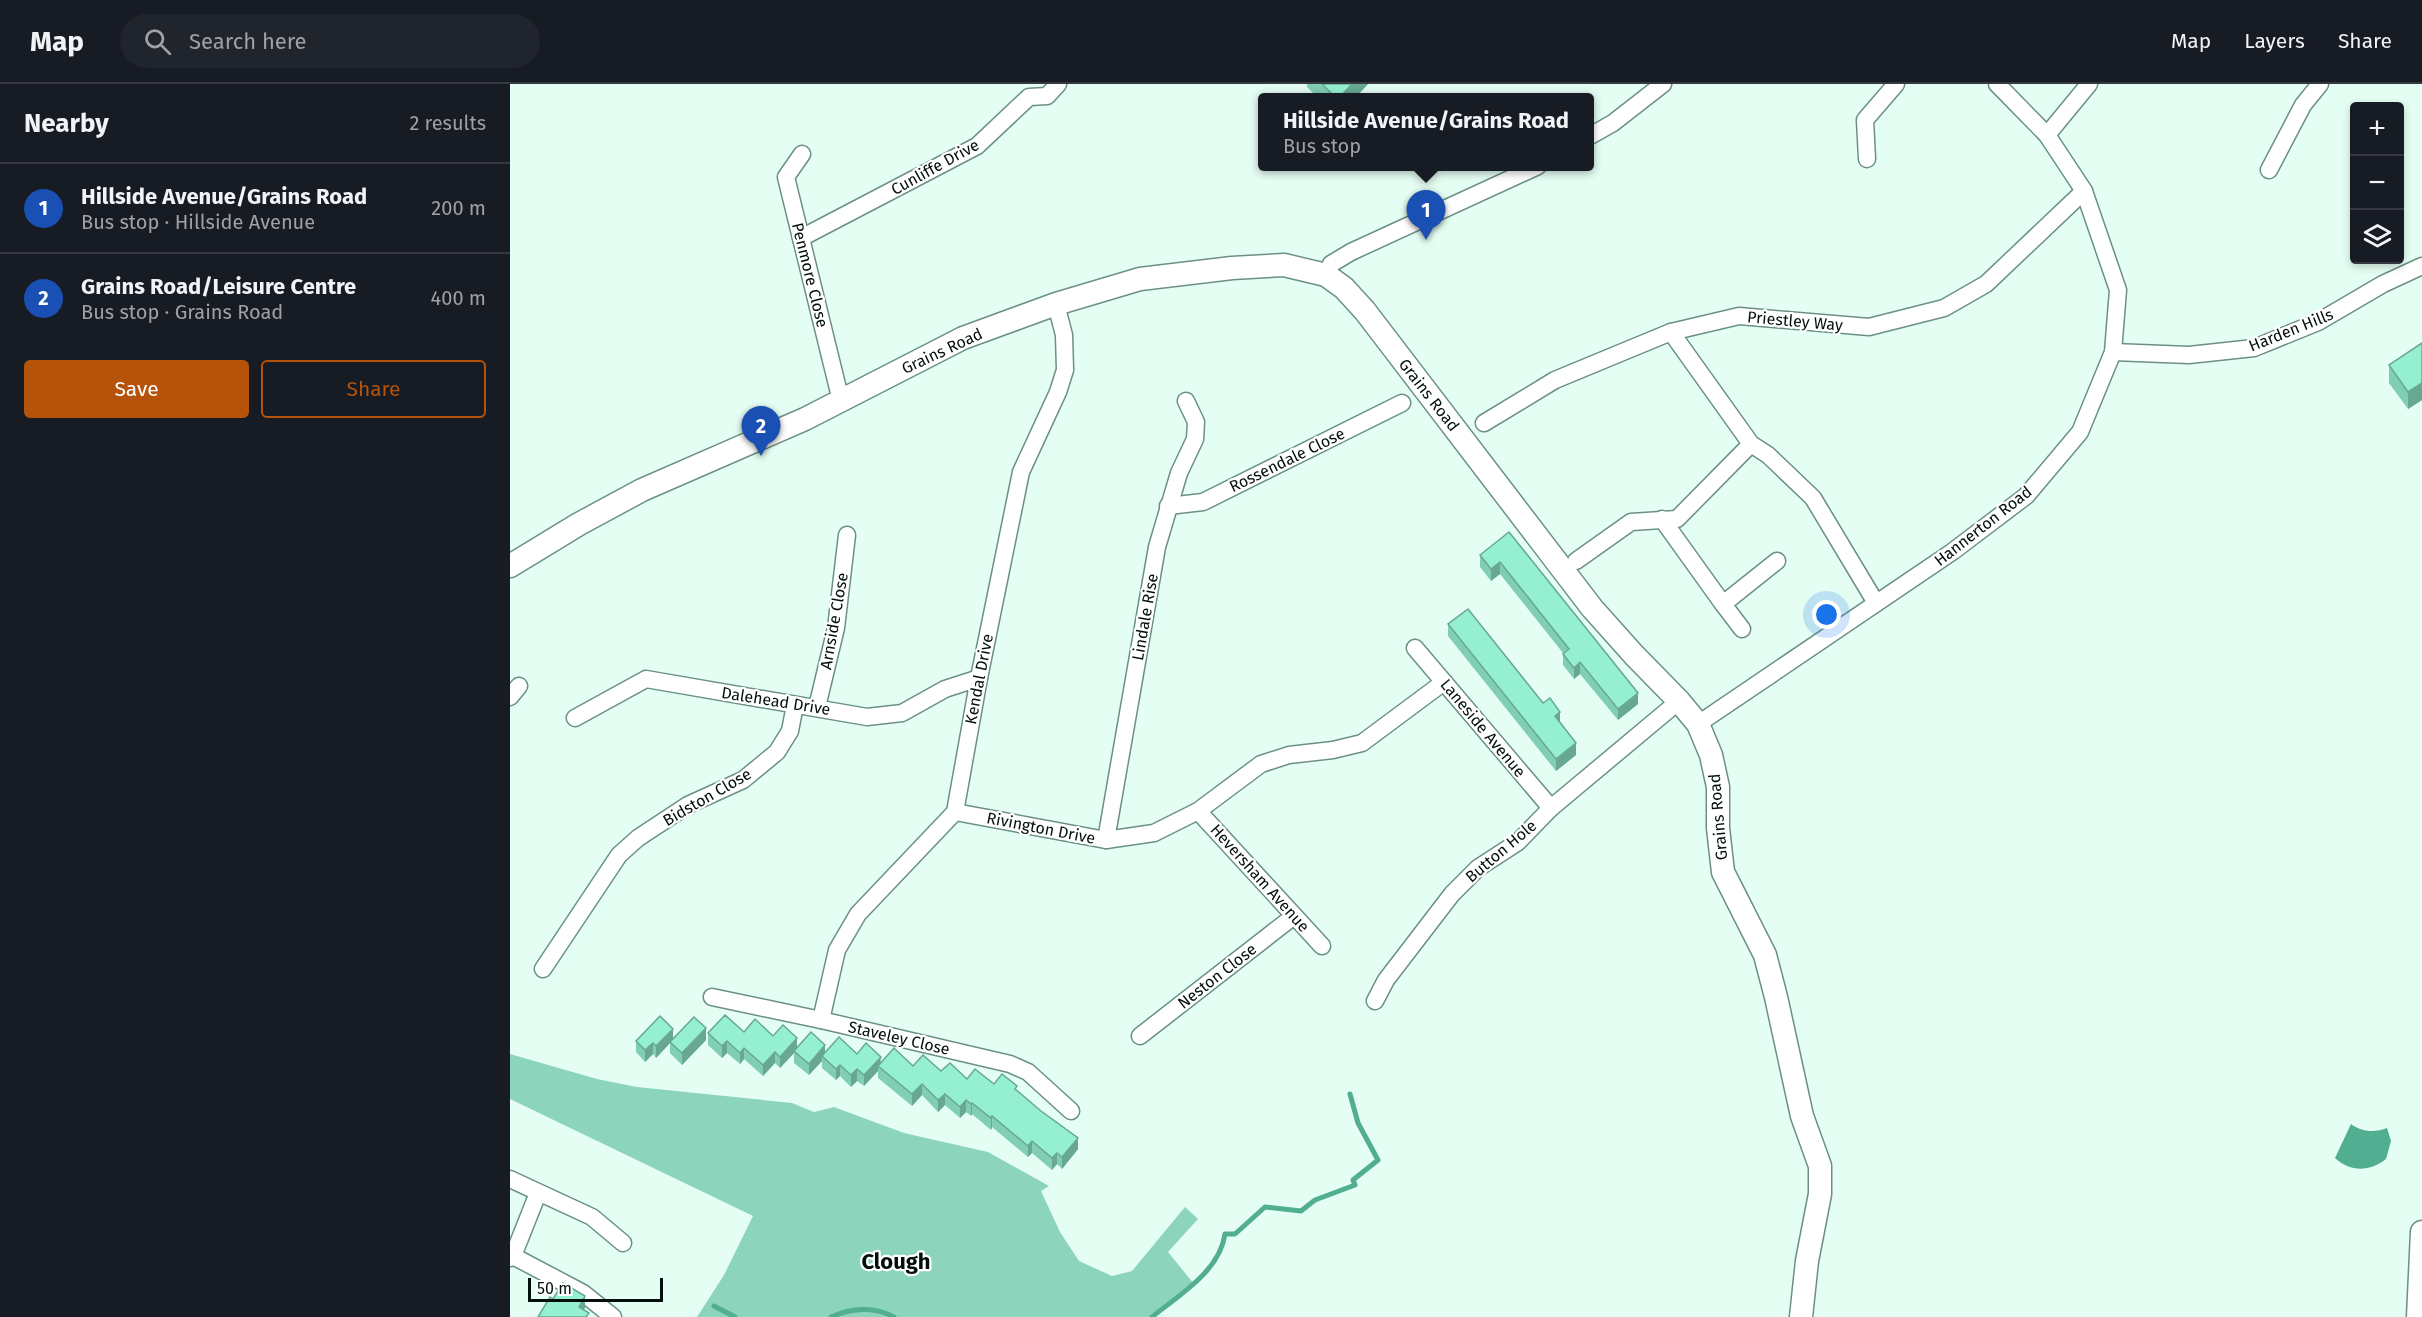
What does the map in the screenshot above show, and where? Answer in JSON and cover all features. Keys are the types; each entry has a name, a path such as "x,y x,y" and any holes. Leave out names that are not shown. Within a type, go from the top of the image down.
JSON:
{"street":[{"name":"Cunliffe Drive","path":"801,238 977,146 1029,97 1047,96 1058,84"},
{"path":"1594,134 1613,123 1663,84"},
{"path":"1867,159 1865,120 1896,84"},
{"name":"Hannerton Road","path":"1698,724 1952,552 2026,496 2080,432 2113,352 2118,290 2084,191 2047,135 1997,84"},
{"path":"2047,135 2089,84"},
{"path":"2269,170 2302,105 2320,84"},
{"name":"Penmore Close","path":"802,154 786,177 841,401"},
{"path":"1326,275 1331,264 1351,252 1527,171"},
{"name":"Priestley Way","path":"1484,423 1555,380 1671,332 1738,316 1869,327 1944,308 1986,284 2084,191"},
{"name":"Grains Road","path":"510,566 579,524 642,490 841,401 963,338 1056,304 1140,279 1232,268 1284,265 1326,275 1344,288 1365,311 1592,608 1698,724 1711,755 1718,787 1718,828 1723,872 1765,956 1800,1107 1820,1166 1820,1194 1807,1261 1801,1317"},
{"name":"Harden Hills","path":"2113,352 2189,355 2254,348 2318,322 2383,284 2422,266"},
{"name":"Kendal Drive","path":"954,812 1021,472 1058,392 1065,370 1064,335 1056,304"},
{"path":"1671,332 1751,444 1768,455 1813,498 1876,603"},
{"name":"Lindale Rise","path":"1106,840 1157,547 1179,473 1195,440 1196,422 1186,401"},
{"name":"Rossendale Close","path":"1168,506 1203,502 1402,403"},
{"path":"1576,561 1631,522 1677,519 1751,444"},
{"path":"1662,519 1742,629"},
{"name":"Arnside Close","path":"817,707 836,628 848,535"},
{"path":"1723,604 1777,561"},
{"name":"Laneside Avenue","path":"1415,648 1551,808"},
{"name":"Dalehead Drive","path":"575,718 646,679 867,717 902,714 945,689 979,678"},
{"name":"Rivington Drive","path":"954,812 1106,840 1154,833 1198,811 1261,764 1289,755 1333,750 1362,743 1443,682"},
{"name":"Button Hole","path":"1375,1001 1386,980 1452,894 1478,868 1518,842 1551,808 1679,701"},
{"name":"Bidston Close","path":"543,969 619,855 638,838 688,805 743,780 777,752 790,731 795,705"},
{"name":"Heversham Avenue","path":"1198,811 1322,946"},
{"path":"821,1020 837,950 858,914 954,812"},
{"name":"Neston Close","path":"1140,1036 1294,916"},
{"name":"Staveley Close","path":"712,997 821,1020 1020,1068 1028,1072 1071,1112"},
{"path":"510,1179 592,1217 622,1243"},
{"path":"538,1193 512,1257 583,1293 613,1317"},
{"path":"2418,1317 2422,1232"}],"shaded area":[{"path":"510,1054 597,1079 637,1087 792,1103 814,1112 834,1107 904,1133 988,1152 1049,1186 1041,1191 1060,1232 1079,1261 1112,1276 1132,1271 1185,1207 1198,1219 1168,1252 1194,1284 1152,1317 697,1317 724,1275 753,1216 510,1099"},
{"path":"2351,1124 2368,1131 2387,1128 2391,1141 2386,1159 2373,1166 2360,1169 2347,1166 2335,1158"}],"building":[{"path":"1322,84 1352,84 1344,93 1331,93"},
{"path":"2422,343 2422,383 2408,392 2389,365"},
{"path":"1509,532 1638,693 1618,709 1580,662 1574,668 1563,654 1569,649 1500,562 1491,569 1480,555"},
{"path":"1468,609 1543,703 1550,698 1560,712 1555,716 1576,743 1556,759 1448,624"},
{"path":"725,1015 744,1032 755,1019 773,1036 783,1025 797,1038 780,1057 775,1052 763,1065 744,1048 740,1053 727,1041 722,1046 708,1033"},
{"path":"660,1016 673,1029 656,1046 653,1043 645,1050 636,1041"},
{"path":"694,1017 706,1028 682,1053 670,1042"},
{"path":"811,1032 825,1045 809,1064 794,1051"},
{"path":"839,1037 857,1054 866,1043 881,1057 864,1075 857,1069 851,1075 840,1065 836,1069 822,1056"},
{"path":"894,1048 913,1066 923,1055 941,1071 950,1063 967,1079 975,1069 994,1084 1002,1074 1017,1086 1015,1089 1041,1111 1078,1138 1062,1157 1057,1153 1052,1158 1032,1141 1028,1146 992,1116 991,1118 966,1100 960,1107 945,1094 938,1100 922,1084 912,1094 878,1066"},
{"path":"563,1283 585,1296 579,1307 589,1313 586,1317 538,1317 550,1297 553,1299"}],"waterway":[{"path":"1152,1317 1186,1291 1207,1271 1222,1247 1225,1234 1235,1234 1265,1207 1301,1211 1315,1200 1355,1185 1353,1180 1378,1160 1358,1123 1350,1094"},
{"path":"714,1306 735,1317"},
{"path":"831,1317 862,1310 879,1311 894,1317"}],"place":[{"name":"Hillside Avenue/Grains Road","path":"1426,240"},
{"name":"Grains Road/Leisure Centre","path":"761,456"}],"district":[{"name":"Clough","path":"896,1261"}]}
